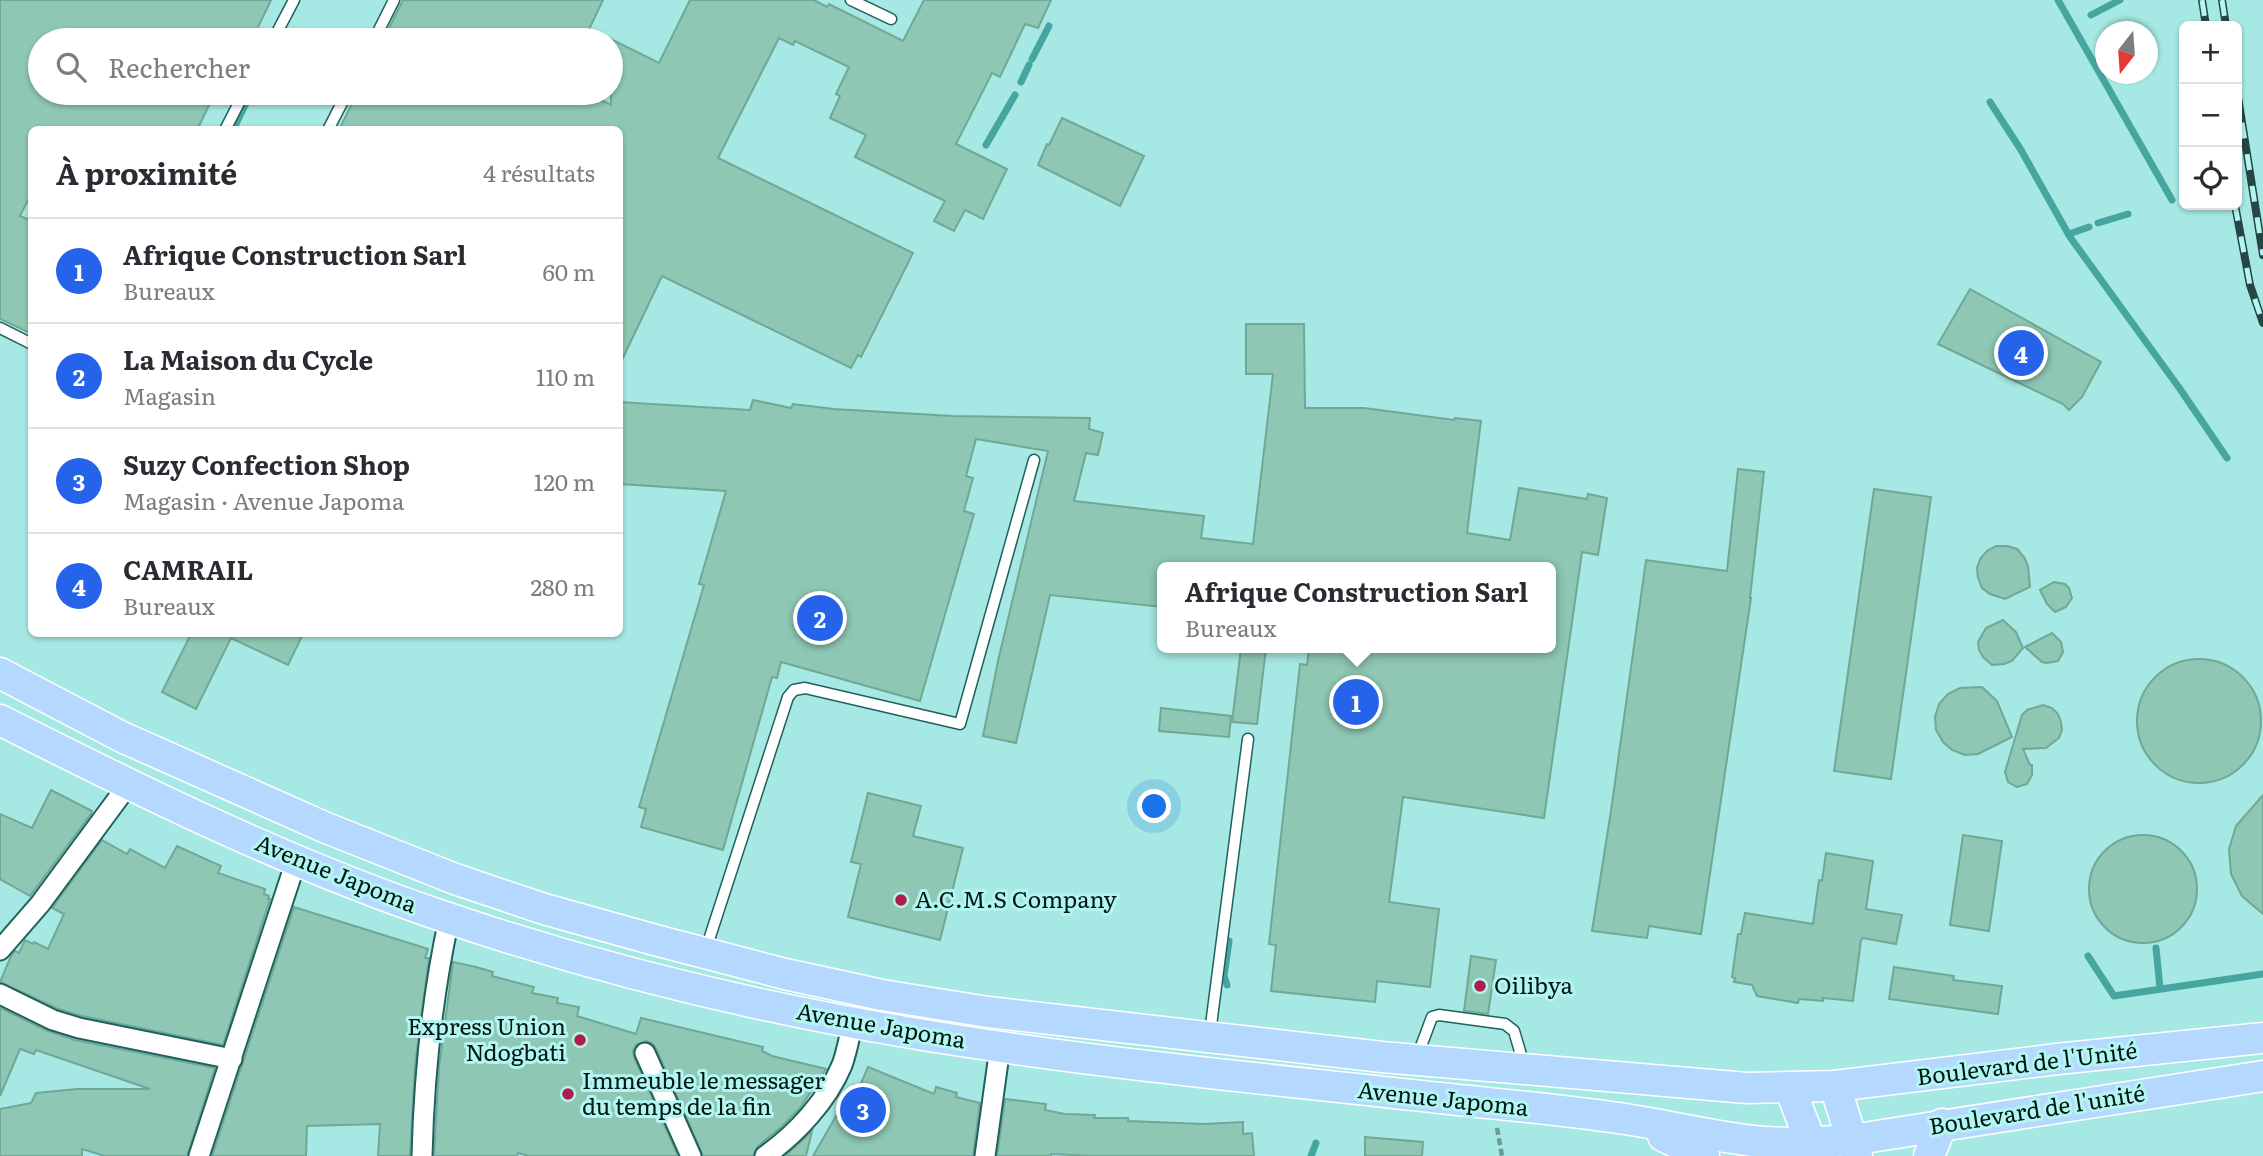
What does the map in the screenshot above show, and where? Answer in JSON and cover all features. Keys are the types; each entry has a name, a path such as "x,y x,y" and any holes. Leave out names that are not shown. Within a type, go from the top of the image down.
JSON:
{"main road":[{"name":"Avenue Japoma","path":"0,673 122,737 324,827 455,880 544,909 785,974 882,995 988,1012 1382,1058 1525,1068 1705,1086 1790,1088"},
{"name":"Avenue Japoma","path":"0,720 116,778 296,860 449,919 592,962 790,1011 1000,1046 1317,1086 1631,1120 1813,1150"},
{"path":"116,778 122,737"},
{"name":"Boulevard de l'Unité","path":"1790,1088 1835,1086 2263,1038"},
{"path":"1378,1091 1382,1058"},
{"name":"Boulevard de l'unité","path":"1813,1150 1854,1148 1942,1124 2263,1076"},
{"path":"1835,1086 1854,1148"},
{"path":"1790,1088 1813,1150"},
{"path":"1631,1120 1703,1156"},
{"path":"1929,1156 1942,1124"}],"street":[{"path":"0,950 40,904 116,778"},
{"path":"199,1156 296,860"},
{"path":"422,1156 429,1031 449,919"},
{"path":"0,994 53,1020 79,1028 232,1059"},
{"path":"765,1156 782,1144 822,1100 841,1067 853,1023"},
{"path":"985,1156 1000,1046"},
{"path":"645,1053 691,1156"}],"lane":[{"path":"279,28 294,0"},
{"path":"380,28 394,0"},
{"path":"851,0 891,19"},
{"path":"227,126 238,105"},
{"path":"330,126 341,105"},
{"path":"0,328 28,342"},
{"path":"705,953 788,697 794,690 805,688 960,724 1034,460"},
{"path":"1210,1037 1248,739"},
{"path":"1416,1060 1428,1023 1432,1017 1439,1015 1505,1024 1514,1031 1525,1068"}],"building":[{"path":"0,0 271,0 258,28 28,28 28,105 209,105 199,126 28,126 28,200 20,216 28,219 28,332 0,319"},
{"path":"403,0 603,0 590,28 389,28"},
{"path":"690,0 814,0 827,7 829,4 903,41 924,0 1051,0 1038,28 1025,24 1000,77 992,73 956,144 1007,169 983,219 965,210 954,231 934,221 945,201 855,157 866,135 830,118 840,96 836,94 849,67 795,41 793,45 779,38 718,158 913,253 861,357 858,355 851,368 662,276 623,358 623,126 341,126 351,105 623,105 623,45 659,63"},
{"path":"1062,118 1144,156 1120,206 1038,165"},
{"path":"1970,289 2101,362 2082,397 2069,410 2063,404 1938,344"},
{"path":"1246,324 1304,324 1305,408 1364,408 1481,421 1467,533 1510,540 1519,488 1587,499 1588,494 1607,498 1598,555 1582,552 1544,818 1403,797 1389,902 1439,909 1430,987 1377,981 1375,1002 1271,991 1276,945 1269,944 1300,664 1307,665 1308,653 1556,653 1556,562 1157,562 1157,606 1050,595 1016,743 983,736 1048,451 976,439 966,476 973,478 964,511 974,514 920,701 781,662 777,678 772,677 723,850 641,827 646,809 639,807 704,585 699,584 726,491 623,484 623,402 750,410 753,400 791,408 793,404 952,416 1090,418 1089,429 1103,433 1098,455 1086,453 1074,501 1204,516 1201,538 1253,544 1273,374 1246,374"},
{"path":"1738,469 1764,472 1751,598 1701,934 1649,926 1647,938 1592,931 1646,560 1727,571"},
{"path":"1874,489 1931,497 1891,779 1834,771"},
{"path":"1996,546 2017,549 2028,566 2030,587 2005,599 1982,588 1978,578 1980,559"},
{"path":"2054,582 2065,584 2072,598 2066,607 2055,612 2047,604 2040,590"},
{"path":"2003,620 2016,632 2023,648 2012,661 1992,665 1983,657 1978,642 1986,628"},
{"path":"2052,633 2061,642 2063,652 2058,661 2042,662 2025,647"},
{"path":"190,637 302,637 288,665 231,638 196,709 162,692"},
{"path":"1240,653 1265,653 1257,724 1232,722"},
{"path":"2199,659 2223,663 2243,677 2257,697 2261,721 2257,745 2243,765 2223,779 2199,783 2175,779 2155,765 2141,745 2137,721 2141,697 2155,677 2175,663"},
{"path":"1982,687 1997,701 2012,737 1978,754 1965,755 1952,750 1943,742 1936,730 1935,717 1939,704 1948,694 1960,688"},
{"path":"2043,705 2058,714 2062,730 2059,738 2046,748 2023,749 2032,765 2032,775 2027,784 2017,787 2008,782 2005,772 2022,715 2027,710"},
{"path":"1161,708 1231,716 1229,737 1159,731"},
{"path":"51,790 92,811 30,896 0,879 0,814 32,828"},
{"path":"868,793 921,806 913,836 963,848 940,940 848,917 861,864 851,862"},
{"path":"2263,795 2263,914 2242,896 2231,874 2229,849 2236,826"},
{"path":"1963,835 2002,841 1989,931 1950,925"},
{"path":"2143,835 2164,839 2181,851 2193,868 2197,889 2193,910 2181,927 2164,939 2143,943 2122,939 2105,927 2093,910 2089,889 2093,868 2105,851 2122,839"},
{"path":"102,840 127,854 130,849 165,868 177,846 221,866 218,873 265,889 264,894 270,899 223,1045 82,1016 58,1009 0,982 11,956 15,951 19,953 25,940 48,949 64,914 52,908"},
{"path":"1826,853 1873,861 1866,909 1902,915 1896,944 1863,938 1861,940 1853,1001 1823,998 1823,1001 1799,999 1798,1003 1757,996 1752,985 1734,982 1735,978 1732,977 1738,934 1741,934 1745,913 1813,924"},
{"path":"294,907 428,949 415,1065 410,1156 378,1156 380,1124 307,1126 306,1156 212,1156"},
{"name":"Oilibya","path":"1471,956 1496,960 1488,1014 1464,1011"},
{"path":"453,962 493,972 492,976 534,987 532,993 558,998 557,1003 579,1007 577,1016 636,1034 641,1018 763,1047 762,1051 772,1056 826,1069 800,1108 757,1147 753,1156 703,1156 656,1048 646,1041 636,1045 634,1057 678,1156 529,1156 518,1153 517,1156 434,1156 439,1067"},
{"path":"1894,967 1954,976 1953,980 2002,986 1998,1014 1889,999"},
{"path":"0,1008 48,1031 75,1040 215,1068 187,1156 105,1156 82,1149 82,1156 0,1156 0,1109 31,1103 36,1093 77,1089 150,1089 36,1050 34,1054 20,1049 0,1096"},
{"path":"868,1067 934,1094 936,1087 957,1093 956,1097 980,1103 973,1156 813,1156 854,1085 859,1088"},
{"path":"1005,1099 1046,1104 1045,1110 1095,1115 1094,1118 1204,1124 1243,1122 1243,1134 1252,1133 1254,1156 997,1156"},
{"path":"812,1131 806,1156 785,1156 796,1146"},
{"path":"1365,1137 1423,1142 1422,1156 1365,1156"}],"waterway":[{"path":"2058,0 2172,200"},
{"path":"2091,15 2120,0"},
{"path":"1032,59 1049,26"},
{"path":"1021,82 1029,65"},
{"path":"986,145 1015,95"},
{"path":"1990,102 2021,150 2070,237 2227,458"},
{"path":"235,126 245,105"},
{"path":"2098,223 2128,214"},
{"path":"2069,234 2089,227"},
{"path":"1227,985 1224,976 1229,941"},
{"path":"2156,948 2160,988"},
{"path":"2088,956 2114,996 2263,974"},
{"path":"1311,1156 1316,1143"}],"railway":[{"path":"2202,0 2205,21"},
{"path":"2222,0 2225,21"},
{"path":"2242,123 2263,255"},
{"path":"2236,210 2250,285 2263,323"}],"place":[{"name":"CAMRAIL","path":"2021,353"},
{"name":"La Maison du Cycle","path":"820,618"},
{"name":"Afrique Construction Sarl","path":"1356,702"},
{"name":"A.C.M.S Company","path":"901,900"},
{"name":"Oilibya","path":"1480,986"},
{"name":"Express Union Ndogbati","path":"580,1040"},
{"name":"Immeuble le messager du temps de la fin","path":"568,1094"},
{"name":"Suzy Confection Shop","path":"863,1110"}]}
